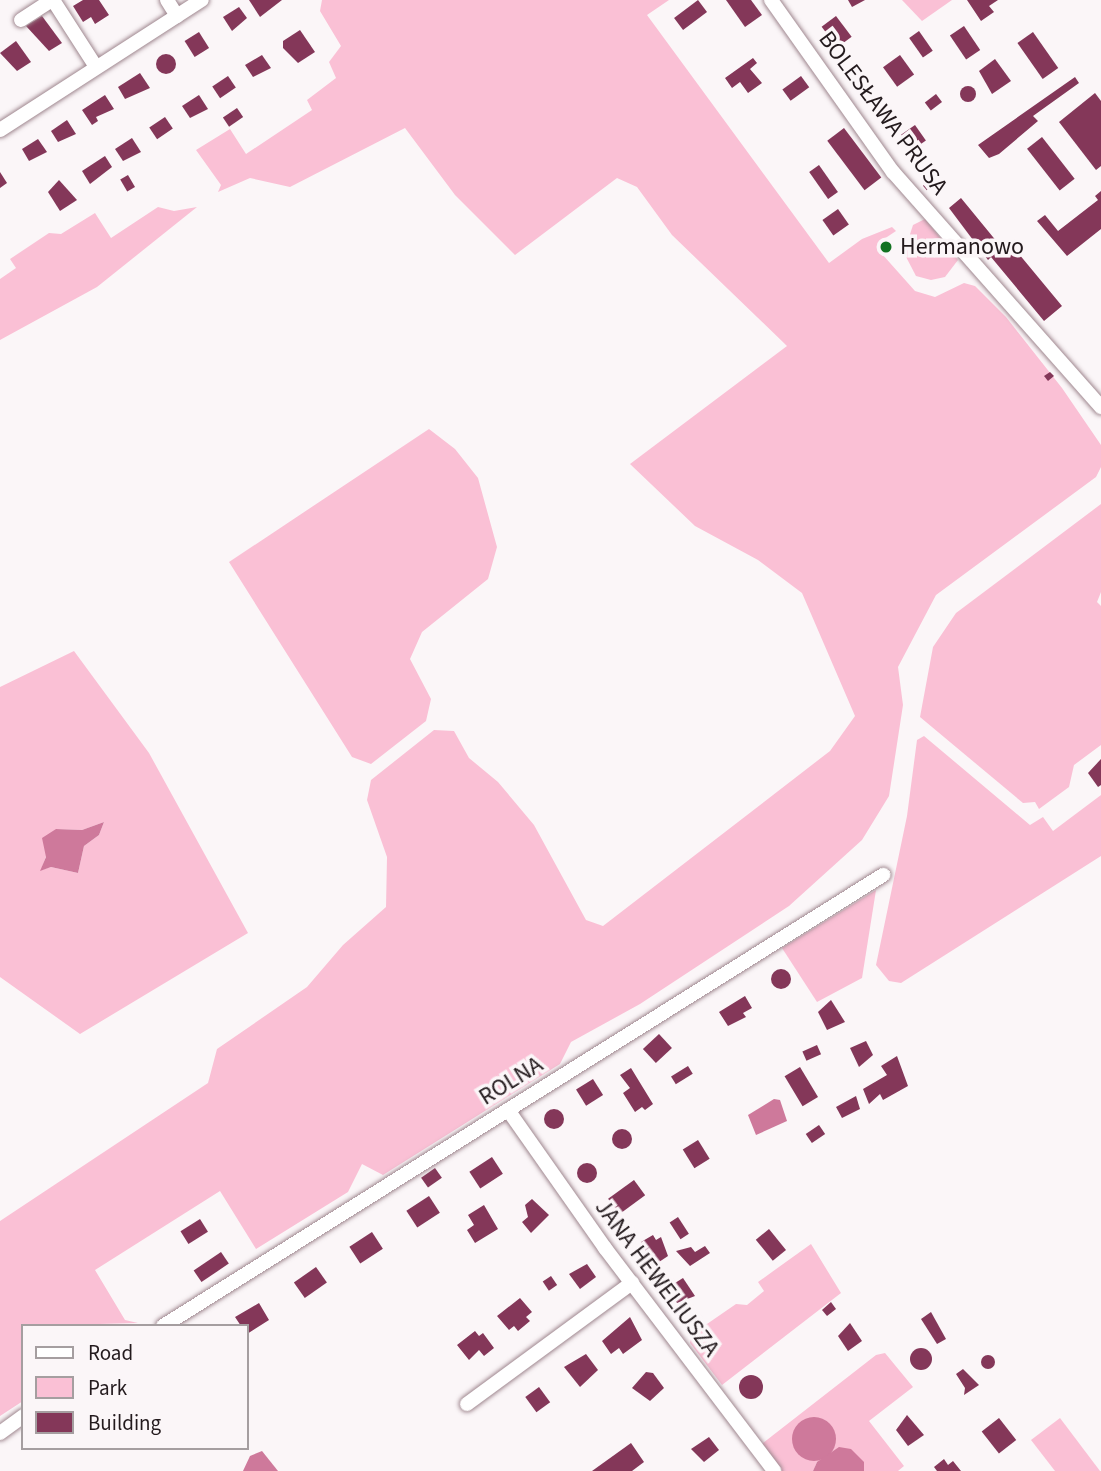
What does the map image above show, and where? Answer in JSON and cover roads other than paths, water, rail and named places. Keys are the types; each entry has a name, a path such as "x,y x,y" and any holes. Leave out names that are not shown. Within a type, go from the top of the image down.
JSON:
{"street":[{"path":"22,20 52,0 96,67"},
{"path":"167,0 177,16"},
{"path":"0,130 202,0"},
{"name":"BOLESŁAWA PRUSA","path":"771,0 893,172 1101,407"},
{"name":"ROLNA","path":"166,1324 883,876"},
{"name":"JANA HEWELIUSZA","path":"508,1110 632,1283 774,1471"},
{"path":"467,1404 632,1283"},
{"path":"0,1433 21,1417"}],"place":[{"name":"Hermanowo","path":"886,247"}]}
